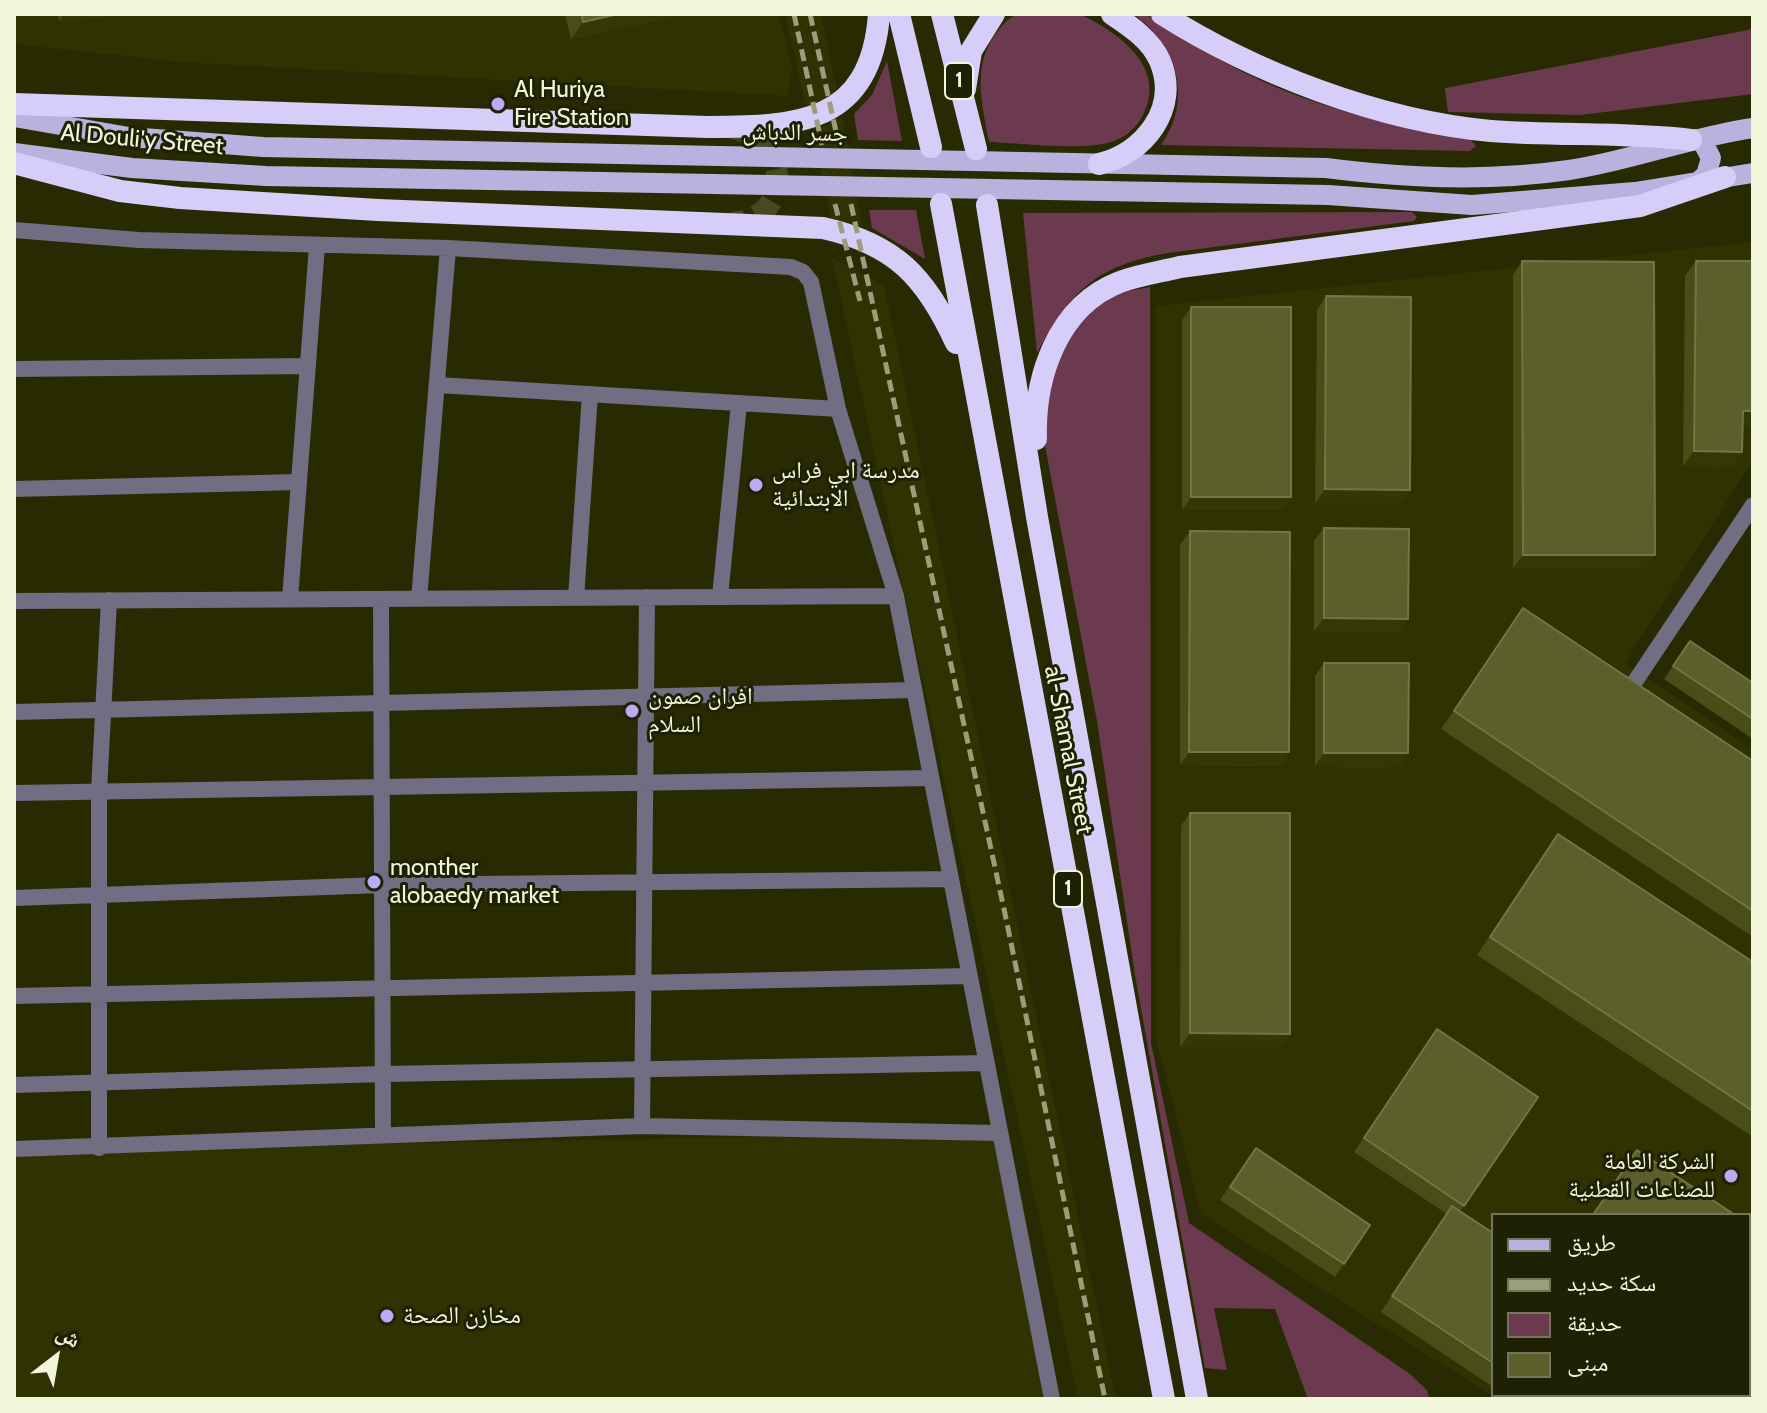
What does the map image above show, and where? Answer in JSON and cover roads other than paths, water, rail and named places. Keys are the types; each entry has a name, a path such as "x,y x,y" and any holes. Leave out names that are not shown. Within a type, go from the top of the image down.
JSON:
{"highway":[{"path":"14,104 708,127 793,125 828,110 855,85 874,51 879,14"},
{"name":"1","path":"899,14 931,147"},
{"name":"1","path":"942,14 976,149"},
{"path":"966,110 971,51 994,14"},
{"path":"1099,164 1126,154 1143,141 1157,121 1164,100 1160,62 1144,39 1112,14"},
{"path":"1162,14 1233,54 1285,77 1338,96 1447,125 1541,134 1693,140"},
{"path":"14,163 120,191 180,198 362,209 804,227 843,232 880,247 918,278 943,314 971,380"},
{"path":"1037,517 1036,420 1042,373 1067,325 1105,290 1180,267 1640,206 1725,177"},
{"name":"al-Shamal Street","path":"941,204 971,380 1164,1399"},
{"name":"al-Shamal Street","path":"987,205 1037,517 1197,1399"}],"main road":[{"name":"Al Douli'y Street","path":"14,117 129,137 263,147"},
{"name":"جسر الدباش","path":"263,147 1326,168 1411,178 1466,179 1570,170 1753,128"},
{"path":"1693,140 1703,143 1711,158 1706,175 1700,180"},
{"name":"Al Douli'y Street","path":"14,153 132,168 266,176 1328,195 1472,205 1635,192 1700,180"},
{"path":"1700,180 1753,173"}],"street":[{"path":"14,230 139,240 448,248 791,267 803,272 811,282 838,409 896,596 1052,1399"},
{"path":"290,599 317,246"},
{"path":"419,599 448,248"},
{"path":"14,369 308,366"},
{"path":"437,385 838,409"},
{"path":"576,598 590,394"},
{"path":"720,597 739,403"},
{"path":"14,489 299,482"},
{"path":"1634,683 1753,505"},
{"path":"14,601 896,596"},
{"path":"642,1126 647,597"},
{"path":"99,1148 102,993 99,791 109,600"},
{"path":"381,600 383,1135"},
{"path":"14,712 914,690"},
{"path":"14,793 931,778"},
{"path":"14,898 382,885 951,879"},
{"path":"14,996 969,976"},
{"path":"14,1085 383,1074 986,1063"},
{"path":"14,1149 642,1126 999,1133"}],"tunnel":[{"path":"730,127 751,135 766,148 775,163 777,180 774,195 766,209 751,219 731,223"}],"railway":[{"path":"794,14 822,145"},
{"path":"810,14 839,145"},
{"path":"835,204 860,301"},
{"path":"851,204 1004,909 1105,1399"}],"place":[{"name":"Al Huriya Fire Station","path":"498,104"},
{"name":"مدرسة ابي فراس الابتدائية","path":"756,485"},
{"name":"افران صمون السلام","path":"632,711"},
{"name":"monther alobaedy market","path":"374,882"},
{"name":"الشركة العامة للصناعات القطنية","path":"1731,1176"},
{"name":"مخازن الصحة","path":"387,1316"}]}
